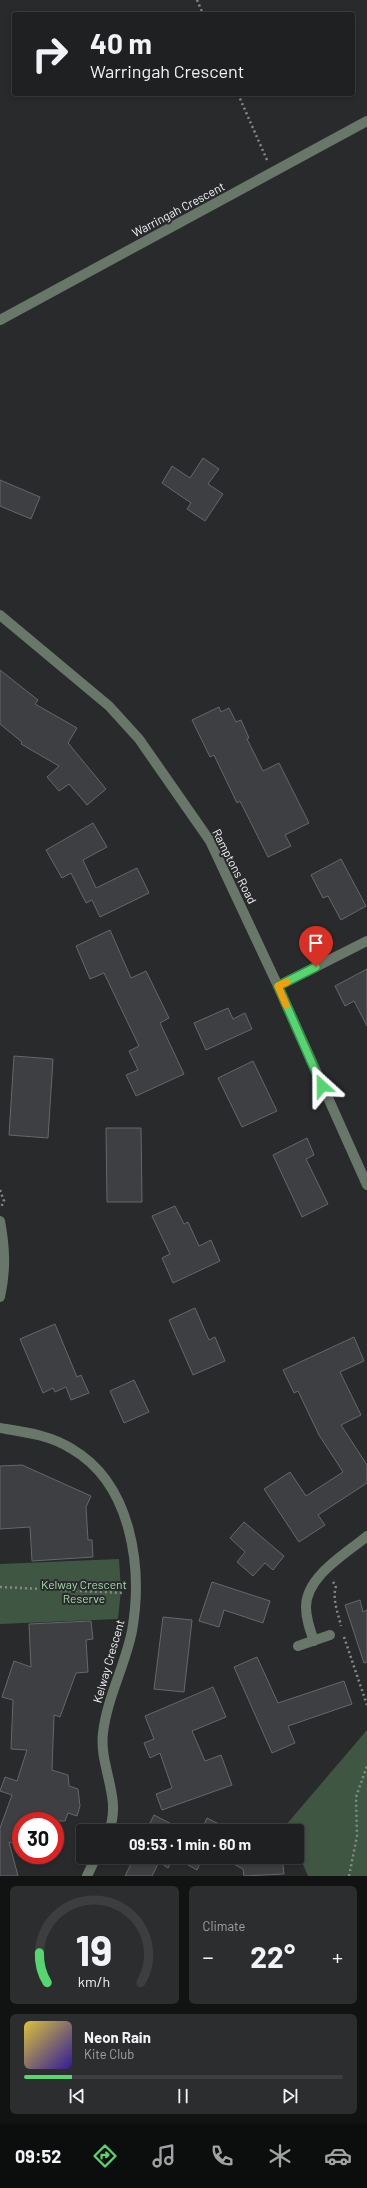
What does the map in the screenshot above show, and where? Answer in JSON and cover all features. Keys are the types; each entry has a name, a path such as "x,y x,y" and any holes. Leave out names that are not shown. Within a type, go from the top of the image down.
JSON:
{"street":[{"name":"Warringah Crescent","path":"0,320 367,121"},
{"name":"Ramptons Road","path":"0,616 109,706 139,739 210,841 278,986 367,1185"},
{"path":"278,986 367,941"},
{"path":"0,1221 5,1247 5,1263 0,1297"},
{"name":"Kelway Crescent","path":"0,1428 54,1439 73,1449 93,1464 108,1484 121,1506 132,1547 136,1593 131,1632 105,1717 102,1735 114,1806 110,1824"},
{"path":"314,1641 306,1606 311,1588 326,1571 367,1536"},
{"path":"298,1646 330,1635"},
{"path":"87,1876 93,1864"}],"path":[{"path":"197,0 202,12"},
{"path":"239,96 273,173"},
{"path":"0,1190 4,1201 0,1209"},
{"path":"326,1571 336,1586 334,1592 335,1602 341,1627"},
{"path":"0,1587 136,1593"},
{"path":"343,1634 367,1705"},
{"path":"349,1876 357,1836 356,1796 367,1766"}],"green space":[{"name":"Kelway Crescent Reserve","path":"119,1559 121,1590 118,1619 0,1624 0,1564"},
{"path":"367,1730 367,1876 308,1876 303,1864 304,1864 304,1824 287,1824"}],"building":[{"path":"203,458 219,469 208,484 223,494 205,521 187,509 191,503 162,483 172,466 190,478"},
{"path":"0,480 40,497 31,519 0,506"},
{"path":"0,670 38,700 35,704 77,728 68,743 106,789 87,805 69,784 59,791 47,777 59,766 21,744 22,742 0,724"},
{"path":"219,707 221,712 229,708 236,722 241,720 249,738 247,739 263,771 279,763 309,823 285,835 291,846 268,857 240,801 237,803 214,755 210,757 192,720"},
{"path":"93,823 107,847 83,860 96,888 137,868 149,893 100,917 92,900 86,903 71,873 62,878 46,850"},
{"path":"341,859 366,906 341,920 328,896 323,898 311,875"},
{"path":"110,930 131,978 146,971 169,1018 160,1023 184,1074 136,1096 126,1075 138,1070 129,1051 139,1046 104,973 90,979 76,946"},
{"path":"367,969 367,1026 354,1001 345,1006 335,986"},
{"path":"228,1008 233,1019 245,1013 252,1029 206,1050 194,1023"},
{"path":"14,1056 53,1059 48,1138 9,1135"},
{"path":"253,1061 277,1111 242,1127 218,1078"},
{"path":"106,1128 141,1128 142,1202 107,1202"},
{"path":"307,1138 314,1155 306,1159 328,1204 302,1217 273,1155"},
{"path":"175,1206 184,1224 188,1222 199,1246 211,1240 220,1261 173,1283 162,1258 170,1254 152,1216"},
{"path":"195,1308 209,1340 215,1337 225,1361 193,1375 169,1320"},
{"path":"55,1324 77,1377 81,1375 89,1393 71,1400 66,1387 55,1392 53,1388 43,1393 20,1339"},
{"path":"354,1337 364,1361 340,1372 361,1415 341,1425 367,1465 367,1483 318,1515 325,1525 299,1542 264,1489 290,1472 306,1496 343,1472 319,1435 298,1391 294,1393 283,1370"},
{"path":"134,1380 149,1412 124,1423 110,1391"},
{"path":"22,1465 91,1496 86,1507 88,1540 92,1540 93,1557 32,1561 30,1527 0,1529 0,1466"},
{"path":"244,1522 284,1556 273,1570 265,1563 253,1576 237,1562 245,1552 230,1538"},
{"path":"212,1582 270,1601 263,1623 224,1610 219,1627 199,1621"},
{"path":"360,1600 363,1612 367,1610 367,1662 364,1663 345,1605"},
{"path":"163,1617 192,1620 184,1692 154,1689"},
{"path":"91,1621 93,1639 86,1640 88,1672 76,1673 60,1717 54,1715 52,1770 68,1775 69,1786 78,1789 80,1806 77,1816 68,1813 65,1821 64,1812 12,1812 12,1843 9,1842 12,1853 12,1864 15,1864 18,1876 0,1876 0,1828 12,1795 0,1791 5,1777 17,1781 27,1750 11,1749 13,1700 2,1697 14,1661 31,1667 29,1624"},
{"path":"257,1657 278,1703 344,1681 352,1704 288,1726 295,1743 272,1753 234,1667"},
{"path":"213,1687 226,1717 192,1731 205,1761 221,1755 232,1785 162,1810 156,1794 172,1788 160,1753 150,1758 144,1743 154,1739 145,1716"},
{"path":"154,1815 171,1824 150,1824"},
{"path":"207,1818 219,1824 204,1824"},
{"path":"131,1864 158,1864 152,1876 125,1876"},
{"path":"162,1864 170,1864 168,1868"},
{"path":"186,1864 200,1864 197,1870"},
{"path":"233,1864 283,1864 284,1874 244,1876 243,1869"}],"slow traffic":[{"path":"286,1005 278,986 287,982"}],"route":[{"path":"316,967 278,986 322,1086"}]}
